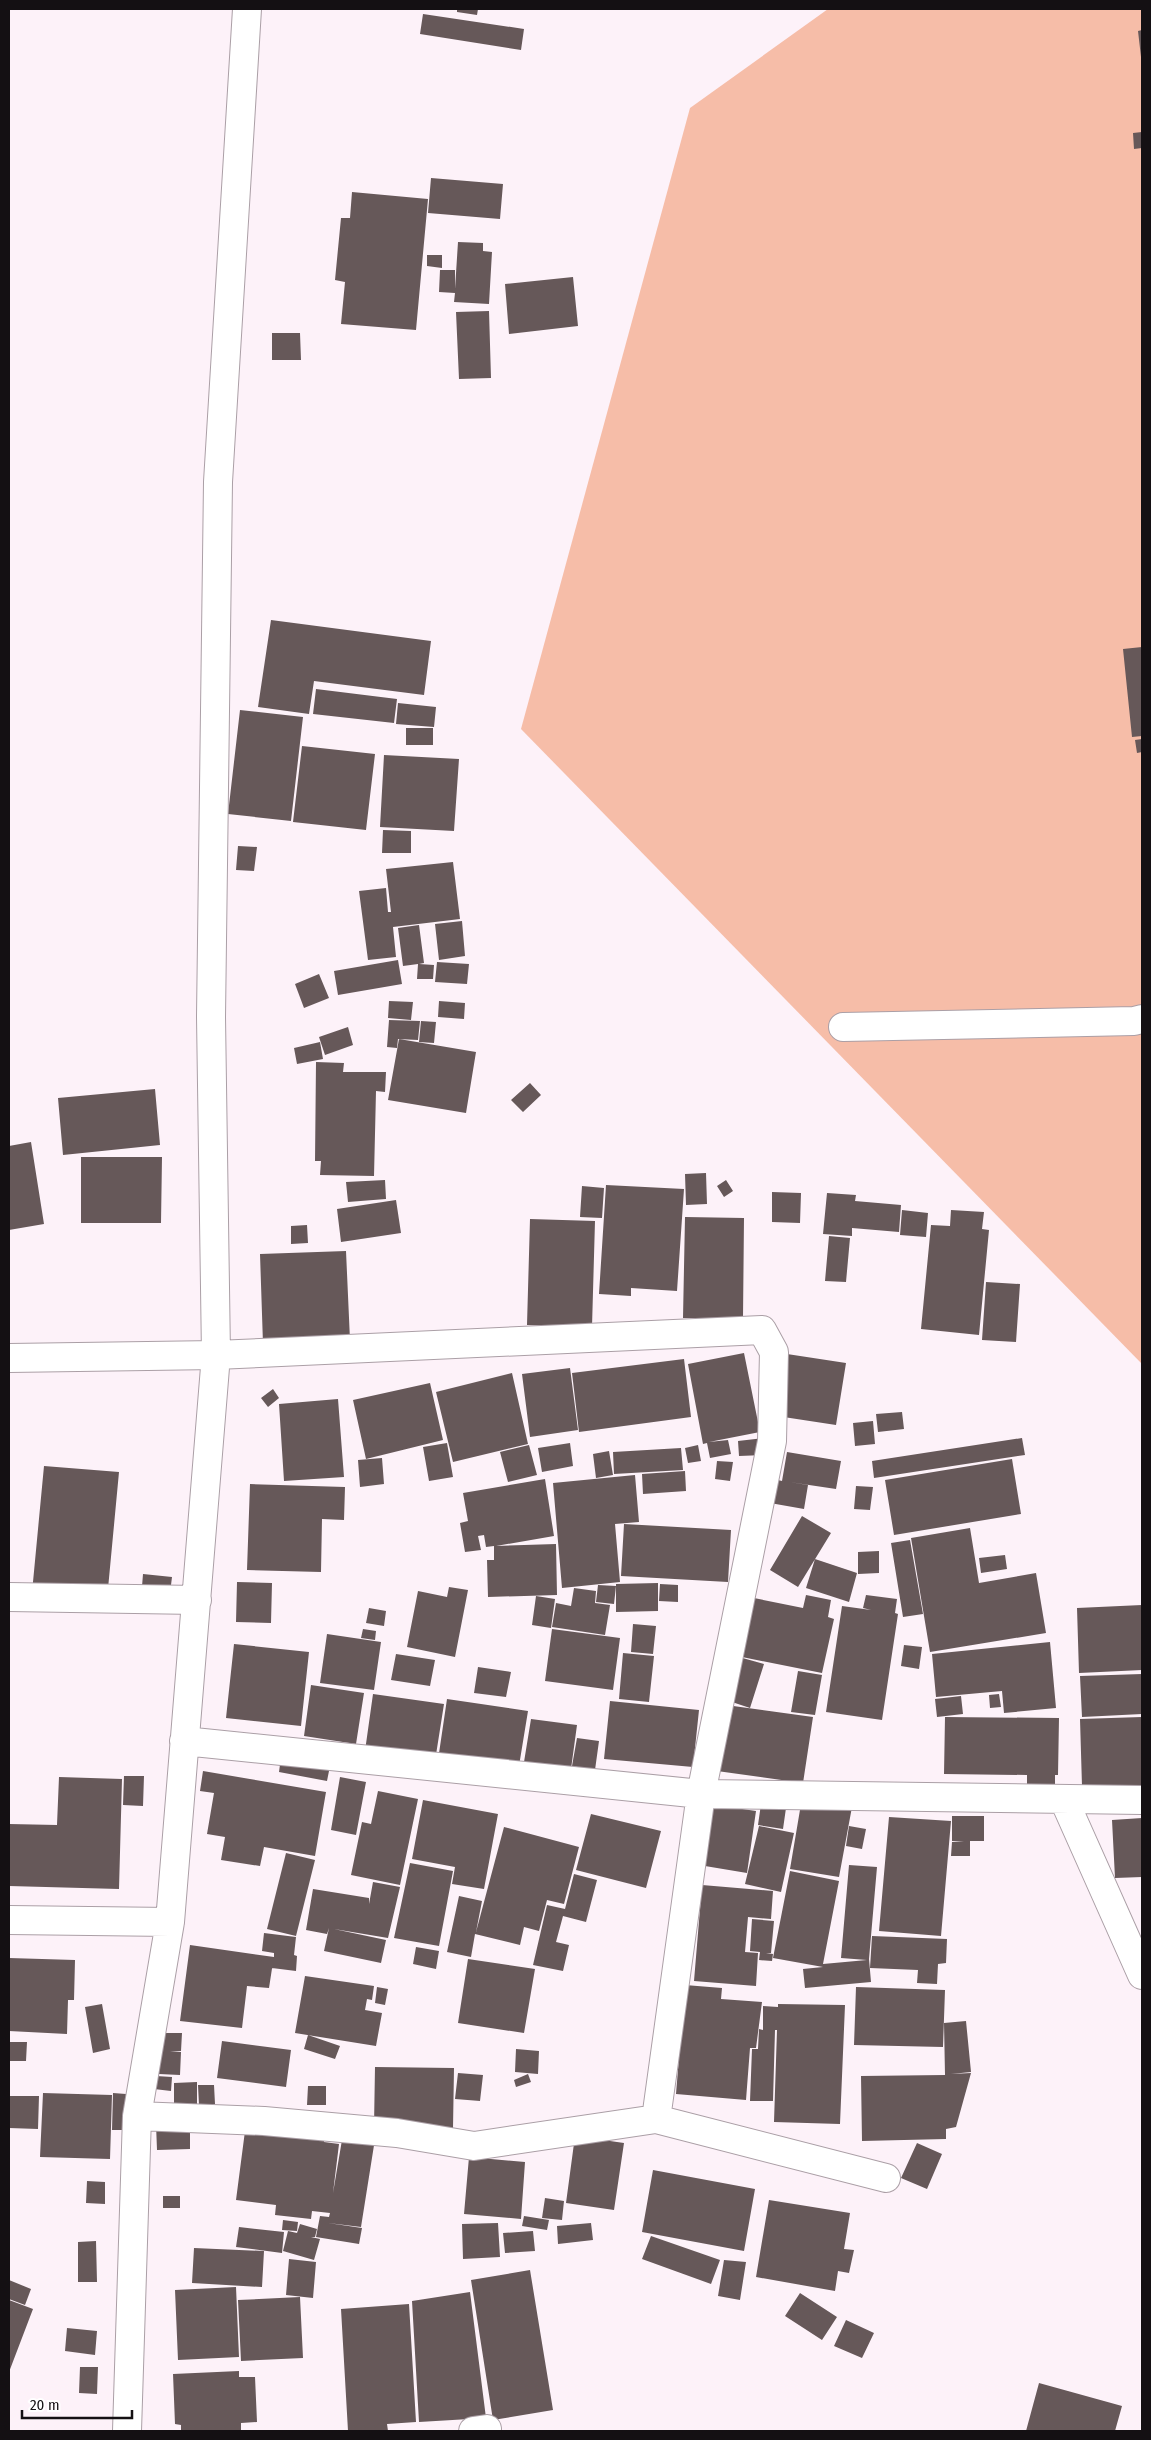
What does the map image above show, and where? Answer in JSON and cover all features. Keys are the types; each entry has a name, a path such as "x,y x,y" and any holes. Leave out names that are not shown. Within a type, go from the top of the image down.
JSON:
{"street":[{"path":"127,2431 137,2116 170,1922 184,1740 198,1600 216,1355 211,1018 218,482 247,9"},
{"path":"843,1027 1134,1021 1142,1019"},
{"path":"9,1358 216,1355 762,1330 774,1352 772,1440 701,1794 656,2119"},
{"path":"9,1597 198,1600"},
{"path":"184,1740 701,1794 1142,1800"},
{"path":"1064,1800 1142,1975"},
{"path":"9,1920 170,1922"},
{"path":"137,2116 264,2121 396,2134 474,2146 656,2119 886,2178"}],"shaded area":[{"path":"828,9 1142,9 1142,1364 521,729 690,108"}],"building":[{"path":"457,9 478,9 477,15 457,12"},
{"path":"423,14 524,29 521,50 420,34"},
{"path":"1142,30 1142,57 1141,57 1138,31"},
{"path":"1142,132 1142,148 1134,149 1133,133"},
{"path":"431,178 503,184 500,219 428,213"},
{"path":"352,192 428,199 416,330 341,324 345,282 335,280 341,218 350,218"},
{"path":"458,242 483,243 483,251 492,252 489,304 454,302 455,293 439,292 440,270 455,270 455,289"},
{"path":"427,255 442,255 442,268 427,266"},
{"path":"573,277 578,326 509,334 505,284"},
{"path":"489,311 491,378 459,379 456,312"},
{"path":"272,333 300,333 301,360 272,360"},
{"path":"271,620 431,641 424,695 314,681 309,714 258,707"},
{"path":"1142,647 1142,736 1132,737 1123,649"},
{"path":"316,689 397,699 394,723 313,714"},
{"path":"398,703 436,707 434,727 396,724"},
{"path":"240,710 303,717 291,821 228,814"},
{"path":"406,728 433,728 433,745 406,745"},
{"path":"1142,739 1142,752 1137,753 1135,740"},
{"path":"302,746 375,754 366,830 293,822"},
{"path":"384,755 459,759 454,831 380,827"},
{"path":"383,830 411,831 411,853 382,853"},
{"path":"238,846 257,847 254,871 236,870"},
{"path":"453,862 460,919 393,927 396,957 368,960 359,891 386,888 388,912 391,912 386,869"},
{"path":"462,921 465,956 439,960 435,924"},
{"path":"419,925 424,963 419,964 434,965 433,979 417,979 418,964 403,966 398,928"},
{"path":"398,960 402,984 338,995 334,971"},
{"path":"437,962 469,964 467,984 435,982"},
{"path":"319,974 329,998 304,1008 295,984"},
{"path":"389,1001 413,1002 411,1020 388,1018"},
{"path":"439,1001 465,1003 464,1019 438,1017"},
{"path":"389,1020 420,1021 418,1040 398,1039 397,1048 387,1047"},
{"path":"421,1021 436,1022 434,1043 419,1042"},
{"path":"348,1027 353,1045 325,1055 319,1037"},
{"path":"399,1039 476,1052 466,1113 388,1100"},
{"path":"320,1042 323,1059 297,1064 294,1048"},
{"path":"316,1062 344,1063 343,1072 386,1072 385,1092 376,1091 374,1176 320,1175 321,1161 315,1161"},
{"path":"530,1083 541,1095 523,1112 511,1100"},
{"path":"155,1089 160,1145 63,1155 58,1098"},
{"path":"31,1142 44,1224 9,1230 9,1146"},
{"path":"81,1157 162,1157 161,1223 81,1223"},
{"path":"706,1173 707,1204 686,1205 685,1174"},
{"path":"385,1180 386,1199 348,1202 346,1182"},
{"path":"726,1180 733,1191 724,1197 717,1186"},
{"path":"606,1185 684,1189 677,1291 631,1288 631,1296 599,1294"},
{"path":"582,1186 604,1188 602,1218 580,1217"},
{"path":"772,1192 801,1193 800,1223 772,1222"},
{"path":"827,1193 856,1195 855,1201 901,1205 899,1232 852,1228 852,1236 823,1234"},
{"path":"396,1200 401,1233 341,1242 337,1209"},
{"path":"902,1210 928,1213 926,1237 900,1235"},
{"path":"951,1210 984,1212 982,1229 989,1230 979,1335 921,1329 931,1225 950,1226"},
{"path":"685,1217 744,1218 743,1318 683,1318"},
{"path":"530,1219 595,1221 592,1327 527,1325"},
{"path":"307,1225 308,1243 291,1244 291,1226"},
{"path":"829,1236 850,1238 846,1282 825,1281"},
{"path":"346,1251 350,1340 263,1344 260,1254"},
{"path":"986,1282 1020,1284 1016,1342 982,1340"},
{"path":"744,1353 760,1432 709,1442 728,1440 731,1454 710,1458 707,1443 703,1444 688,1364"},
{"path":"787,1354 846,1363 836,1425 777,1416"},
{"path":"684,1359 691,1417 579,1432 572,1373"},
{"path":"570,1368 578,1430 530,1437 522,1374"},
{"path":"512,1373 528,1444 453,1462 436,1392"},
{"path":"430,1383 443,1440 366,1459 353,1400"},
{"path":"273,1389 279,1398 268,1407 261,1398"},
{"path":"338,1399 344,1477 284,1481 279,1404"},
{"path":"902,1412 904,1429 878,1432 876,1414"},
{"path":"873,1421 875,1444 855,1446 853,1423"},
{"path":"764,1438 765,1455 739,1456 738,1441"},
{"path":"1022,1438 1025,1455 874,1478 872,1461"},
{"path":"447,1443 453,1477 429,1481 423,1447"},
{"path":"570,1443 573,1466 542,1472 538,1448"},
{"path":"529,1445 537,1475 508,1482 500,1452"},
{"path":"698,1445 701,1461 688,1463 685,1448"},
{"path":"681,1448 683,1470 614,1474 613,1452"},
{"path":"609,1451 613,1475 596,1478 593,1454"},
{"path":"787,1452 841,1461 836,1489 789,1482 808,1485 804,1509 770,1503 774,1479 782,1481"},
{"path":"382,1458 384,1484 360,1487 358,1460"},
{"path":"1012,1459 1021,1514 894,1535 885,1480"},
{"path":"717,1461 733,1462 730,1481 715,1479"},
{"path":"44,1466 119,1472 106,1610 31,1603"},
{"path":"685,1471 686,1491 643,1494 642,1474"},
{"path":"635,1475 639,1522 615,1524 620,1582 562,1588 553,1483"},
{"path":"545,1479 554,1536 496,1546 556,1544 557,1595 488,1597 487,1560 494,1560 494,1546 486,1547 484,1535 478,1536 481,1550 465,1552 460,1523 468,1521 463,1493"},
{"path":"250,1484 345,1487 344,1520 322,1519 321,1572 247,1570"},
{"path":"856,1486 873,1487 870,1510 854,1509"},
{"path":"802,1516 831,1533 798,1587 770,1570"},
{"path":"624,1524 731,1530 728,1582 621,1576"},
{"path":"970,1528 979,1583 1036,1573 1046,1633 930,1652 911,1538"},
{"path":"910,1540 923,1614 903,1617 891,1543"},
{"path":"879,1551 879,1573 858,1574 858,1552"},
{"path":"1005,1555 1007,1569 981,1573 979,1558"},
{"path":"815,1559 857,1573 849,1602 806,1588"},
{"path":"143,1574 172,1577 169,1601 141,1599"},
{"path":"237,1582 272,1583 271,1623 236,1622"},
{"path":"658,1583 658,1611 616,1612 616,1584"},
{"path":"660,1584 678,1585 678,1602 659,1601"},
{"path":"598,1585 616,1586 614,1604 596,1602"},
{"path":"449,1587 468,1590 455,1657 407,1647 418,1591 447,1597"},
{"path":"574,1588 596,1591 595,1603 610,1605 605,1635 552,1627 556,1603 571,1606"},
{"path":"806,1595 831,1600 828,1617 834,1619 822,1673 742,1657 754,1598 803,1608"},
{"path":"866,1595 897,1599 895,1613 898,1614 882,1720 826,1712 842,1606 871,1610 863,1608"},
{"path":"536,1596 555,1599 551,1628 532,1625"},
{"path":"1142,1605 1142,1670 1079,1673 1077,1608"},
{"path":"369,1608 386,1611 384,1626 366,1623"},
{"path":"633,1624 656,1626 653,1654 631,1652"},
{"path":"363,1629 376,1631 375,1640 361,1638"},
{"path":"552,1629 620,1638 613,1690 545,1681"},
{"path":"327,1634 381,1642 374,1690 320,1683"},
{"path":"1050,1642 1056,1708 1004,1713 1002,1691 936,1697 932,1654"},
{"path":"234,1644 309,1652 301,1726 226,1718"},
{"path":"904,1645 922,1647 919,1669 901,1666"},
{"path":"623,1653 654,1656 649,1702 619,1699"},
{"path":"396,1654 435,1660 430,1686 391,1680"},
{"path":"739,1657 764,1664 750,1708 726,1700"},
{"path":"478,1667 511,1672 506,1697 474,1693"},
{"path":"798,1671 822,1675 815,1715 791,1712"},
{"path":"1142,1674 1142,1714 1082,1717 1080,1676"},
{"path":"311,1685 364,1693 356,1744 304,1736"},
{"path":"373,1694 444,1704 435,1761 365,1751"},
{"path":"999,1694 1001,1707 990,1708 989,1695"},
{"path":"961,1696 963,1714 937,1717 935,1699"},
{"path":"447,1699 528,1711 518,1772 438,1760"},
{"path":"610,1701 699,1710 693,1767 604,1759"},
{"path":"726,1705 813,1717 803,1783 717,1771"},
{"path":"945,1717 1059,1718 1058,1775 1055,1775 1055,1785 1027,1785 1027,1775 944,1774"},
{"path":"1142,1717 1142,1785 1082,1786 1080,1719"},
{"path":"531,1719 577,1725 571,1769 524,1762"},
{"path":"577,1738 599,1741 595,1770 572,1766"},
{"path":"281,1757 330,1766 327,1781 279,1772"},
{"path":"203,1771 326,1792 315,1856 264,1847 260,1866 221,1860 225,1837 207,1834 214,1793 200,1791"},
{"path":"124,1776 144,1776 143,1806 123,1805"},
{"path":"59,1777 122,1779 119,1889 9,1886 9,1824 57,1825"},
{"path":"340,1777 366,1782 356,1835 331,1830"},
{"path":"378,1791 418,1799 400,1885 351,1875 362,1822 371,1824"},
{"path":"802,1798 852,1807 839,1877 790,1869"},
{"path":"423,1800 498,1814 484,1889 452,1884 455,1867 412,1859"},
{"path":"708,1804 756,1811 747,1873 699,1865"},
{"path":"761,1804 786,1808 783,1829 758,1825"},
{"path":"591,1814 661,1831 646,1888 576,1870"},
{"path":"952,1816 984,1816 984,1841 970,1841 970,1856 951,1856 952,1842 964,1842 952,1841"},
{"path":"889,1817 951,1821 941,1936 879,1931"},
{"path":"1142,1818 1142,1877 1115,1878 1112,1820"},
{"path":"759,1826 794,1833 781,1892 745,1884"},
{"path":"849,1826 866,1829 862,1849 846,1846"},
{"path":"504,1827 579,1847 564,1904 547,1900 539,1931 524,1927 520,1945 475,1934 471,1957 447,1952 459,1896 482,1901 476,1932"},
{"path":"286,1853 315,1860 296,1936 267,1929"},
{"path":"410,1863 453,1871 439,1946 394,1938"},
{"path":"849,1865 877,1867 869,1959 871,1982 805,1988 803,1969 823,1967 773,1958 790,1871 839,1881 823,1964 867,1960 841,1958"},
{"path":"574,1874 597,1880 586,1922 563,1916 556,1942 569,1945 563,1971 533,1965 547,1905 565,1909"},
{"path":"373,1882 400,1887 388,1938 334,1929 386,1940 381,1963 324,1951 329,1928 327,1934 306,1930 313,1889 369,1898 369,1904"},
{"path":"702,1885 773,1891 771,1919 748,1917 745,1952 758,1953 756,1986 694,1981"},
{"path":"752,1919 774,1921 771,1953 766,1953 773,1954 772,1961 759,1960 760,1952 750,1951"},
{"path":"264,1933 296,1937 294,1955 297,1956 296,1971 272,1968 269,1988 247,1986 242,2028 180,2021 190,1945 274,1957 274,1953 262,1951"},
{"path":"872,1936 947,1939 946,1963 938,1964 937,1984 917,1983 918,1970 870,1968"},
{"path":"416,1947 439,1951 436,1969 413,1964"},
{"path":"9,1958 75,1960 74,2000 68,2000 67,2034 9,2031"},
{"path":"468,1959 535,1969 524,2033 458,2023"},
{"path":"305,1976 374,1986 372,2000 367,1999 365,2010 382,2013 376,2046 295,2033"},
{"path":"685,1985 722,1988 721,1999 762,2002 756,2048 750,2048 746,2100 676,2094"},
{"path":"377,1987 388,1989 385,2005 375,2003"},
{"path":"856,1987 945,1990 943,2047 854,2045"},
{"path":"102,2004 110,2049 93,2053 85,2007"},
{"path":"778,2004 845,2005 840,2124 774,2122 777,2030 775,2030 773,2101 750,2101 752,2049 758,2049 759,2029 763,2030 763,2006 778,2007"},
{"path":"966,2021 971,2072 951,2074 971,2073 956,2127 946,2129 946,2139 862,2141 861,2076 945,2075 944,2023"},
{"path":"160,2033 182,2033 181,2051 170,2051 181,2052 180,2075 159,2074"},
{"path":"308,2035 340,2046 335,2059 304,2049"},
{"path":"222,2041 291,2050 286,2087 217,2078"},
{"path":"9,2042 27,2042 26,2061 9,2061"},
{"path":"516,2049 539,2051 538,2074 515,2072"},
{"path":"375,2067 454,2068 453,2128 374,2126"},
{"path":"458,2073 483,2075 480,2101 455,2099"},
{"path":"528,2074 531,2082 516,2087 514,2080"},
{"path":"156,2076 172,2077 171,2091 154,2089"},
{"path":"197,2082 197,2104 174,2105 174,2083"},
{"path":"198,2085 214,2085 215,2104 199,2105"},
{"path":"308,2086 326,2086 326,2105 307,2105"},
{"path":"43,2093 112,2095 110,2159 40,2157"},
{"path":"113,2093 126,2094 125,2130 112,2130"},
{"path":"9,2096 39,2096 38,2129 9,2128"},
{"path":"156,2124 190,2124 190,2149 157,2150"},
{"path":"245,2131 325,2132 324,2142 339,2144 333,2193 343,2134 375,2139 361,2227 328,2223 362,2228 359,2244 316,2237 320,2216 329,2217 330,2213 312,2211 311,2219 275,2215 276,2205 236,2200"},
{"path":"575,2136 624,2143 614,2210 566,2203"},
{"path":"917,2143 942,2154 927,2189 901,2178"},
{"path":"469,2157 525,2162 521,2219 464,2214"},
{"path":"653,2170 755,2189 744,2251 642,2232"},
{"path":"87,2181 105,2182 105,2204 86,2203"},
{"path":"163,2196 180,2196 180,2208 163,2208"},
{"path":"545,2198 564,2201 562,2220 542,2218"},
{"path":"769,2200 850,2213 844,2249 854,2250 849,2273 838,2271 835,2291 756,2277"},
{"path":"524,2216 549,2220 547,2230 522,2226"},
{"path":"283,2220 298,2222 297,2231 282,2230"},
{"path":"498,2223 500,2257 463,2259 462,2224"},
{"path":"591,2223 593,2240 558,2244 557,2226"},
{"path":"300,2224 317,2229 315,2237 311,2237 320,2239 314,2260 283,2251 288,2231 297,2233"},
{"path":"239,2227 284,2232 282,2253 236,2247"},
{"path":"533,2231 535,2251 505,2253 503,2233"},
{"path":"651,2236 720,2260 711,2284 642,2259"},
{"path":"96,2241 97,2282 78,2282 78,2242"},
{"path":"194,2248 264,2251 262,2287 192,2283"},
{"path":"289,2259 316,2262 313,2298 286,2295"},
{"path":"724,2260 746,2262 740,2300 718,2296"},
{"path":"530,2270 553,2410 493,2420 471,2280"},
{"path":"9,2280 31,2289 25,2305 9,2299"},
{"path":"236,2287 239,2357 178,2360 175,2290"},
{"path":"470,2292 486,2418 419,2422 412,2301"},
{"path":"800,2293 837,2317 822,2340 785,2316"},
{"path":"300,2297 303,2358 241,2361 238,2300"},
{"path":"9,2300 33,2309 9,2372"},
{"path":"409,2304 416,2422 387,2424 388,2431 348,2431 341,2309"},
{"path":"846,2320 874,2333 862,2358 834,2346"},
{"path":"67,2328 97,2331 95,2355 65,2351"},
{"path":"80,2367 98,2367 97,2394 79,2393"},
{"path":"239,2371 239,2377 255,2377 257,2422 241,2423 241,2431 181,2431 181,2425 175,2424 173,2374"},
{"path":"1039,2383 1122,2406 1115,2431 1026,2431"}]}
